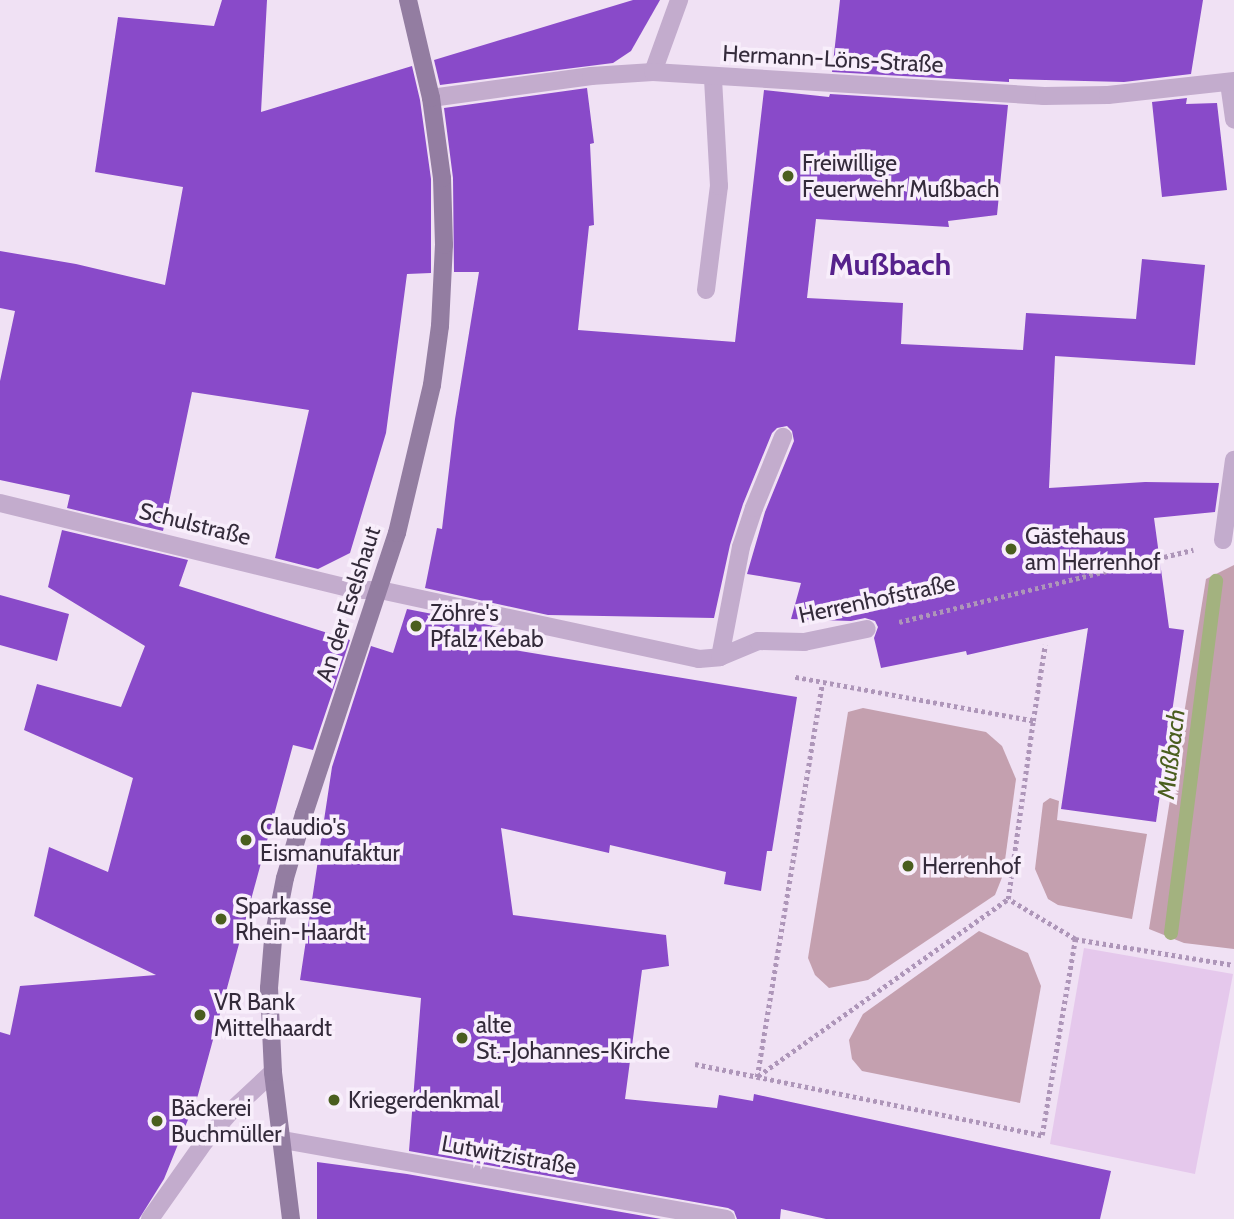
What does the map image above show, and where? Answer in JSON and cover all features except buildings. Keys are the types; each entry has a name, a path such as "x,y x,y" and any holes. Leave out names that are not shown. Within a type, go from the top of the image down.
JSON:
{"main road":[{"name":"An der Eselshaut","path":"291,1219 273,1072 270,976 273,939 285,877 303,814 380,590 403,510 432,384 440,326 442,178 431,98 408,0"}],"street":[{"path":"653,72 679,0"},
{"name":"Hermann-Löns-Straße","path":"431,98 592,76 653,72 1044,96 1108,95 1232,82"},
{"path":"706,290 719,186 713,77"},
{"path":"1232,82 1234,120"},
{"path":"720,657 741,547 783,437"},
{"path":"1223,540 1234,460"},
{"name":"Schulstraße","path":"0,503 357,590 380,590"},
{"name":"Herrenhofstraße","path":"380,590 699,659 720,657 758,641 804,642 867,629"},
{"path":"150,1219 205,1142 231,1111 273,1072"},
{"name":"Lutwitzistraße","path":"283,1140 726,1219"}],"path":[{"name":"Herrenhofstraße","path":"867,629 1171,558 1223,540"},
{"path":"757,1077 1008,899 1045,645"},
{"path":"784,674 822,684 1033,721"},
{"path":"757,1077 822,684"},
{"path":"1008,899 1075,939 1234,965"},
{"path":"695,1064 1042,1135 1075,939"}],"shaded area":[{"path":"1234,565 1234,949 1184,943 1149,929 1206,579"},
{"path":"863,708 986,732 1002,746 1016,779 1003,875 995,895 868,980 829,988 815,975 808,958 848,712"},
{"path":"1050,798 1059,801 1057,820 1147,834 1132,919 1058,905 1048,899 1035,869 1043,803"},
{"path":"979,931 1028,953 1041,986 1020,1103 862,1071 852,1059 849,1040 863,1014"},
{"path":"1084,948 1233,974 1195,1174 1050,1144"}],"waterway":[{"name":"Mußbach","path":"1171,933 1216,581"}],"place":[{"name":"Freiwillige Feuerwehr Mußbach","path":"788,176"},
{"name":"Gästehaus am Herrenhof","path":"1011,549"},
{"name":"Zöhre's Pfalz Kebab","path":"416,626"},
{"name":"Claudio's Eismanufaktur","path":"246,840"},
{"name":"Herrenhof","path":"908,866"},
{"name":"Sparkasse Rhein-Haardt","path":"221,919"},
{"name":"VR Bank Mittelhaardt","path":"200,1015"},
{"name":"alte St.-Johannes-Kirche","path":"462,1038"},
{"name":"Kriegerdenkmal","path":"334,1100"},
{"name":"Bäckerei Buchmüller","path":"157,1121"}],"district":[{"name":"Mußbach","path":"890,265"}]}
